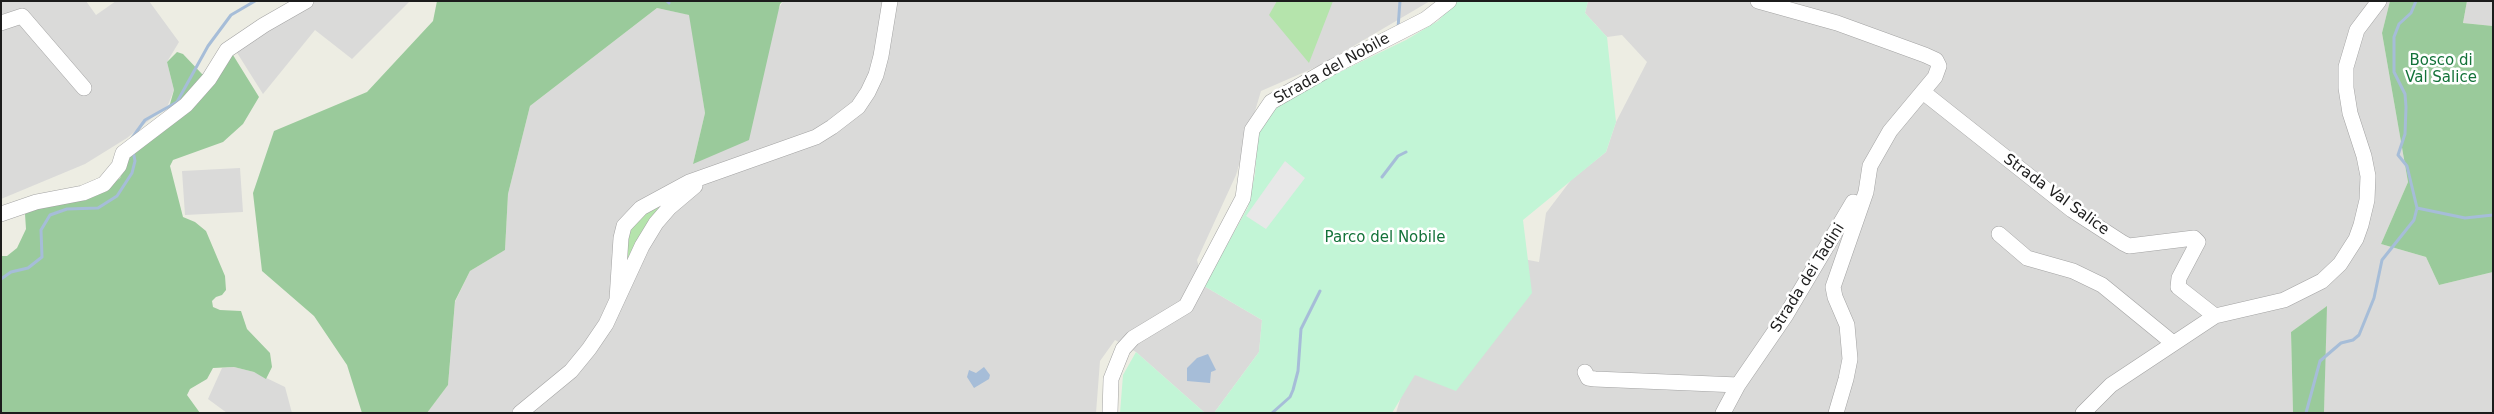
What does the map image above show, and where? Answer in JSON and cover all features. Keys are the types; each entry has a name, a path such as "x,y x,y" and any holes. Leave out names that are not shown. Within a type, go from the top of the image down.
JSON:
{"street":[{"path":"1,214 36,202 83,193 104,184 119,166 123,153 186,105 209,79 227,50 264,25 306,1"},
{"path":"617,299 617,268 624,226 641,208 689,182 816,137 858,106 868,92 882,56 890,1"},
{"name":"Strada del Nobile","path":"1110,413 1111,379 1123,349 1133,338 1186,306 1243,198 1252,130 1271,102 1295,86 1426,19 1449,1"},
{"name":"Strada dei Tadini","path":"1723,413 1738,385 1786,316 1848,212 1870,166 1890,131 1924,92 1938,72 1939,66 1936,60 1837,23 1758,1"},
{"path":"2083,413 2111,384 2215,316 2264,306 2304,292 2322,281 2340,264 2356,239 2366,200 2368,176 2364,156 2350,113 2346,88 2346,67 2357,30 2379,1"},
{"path":"1,23 22,16 84,88"},
{"name":"Strada Val Salice","path":"1924,92 2072,210 2123,244 2129,246 2194,238 2198,242 2179,278 2178,287 2215,316"},
{"path":"1836,413 1850,359 1847,325 1835,297 1833,287 1866,192 1870,166"},
{"path":"520,413 571,371 590,349 606,324 642,246 656,223 669,208 708,176"},
{"path":"1999,234 2028,258 2074,271 2102,285 2173,343"},
{"path":"1585,372 1588,378 1596,379 1738,385"}],"shaded area":[{"path":"1,1 86,1 96,15 116,1 149,1 179,42 167,62 174,90 168,105 127,138 85,164 1,199"},
{"path":"300,1 410,1 352,59 315,30 263,94 234,48"},
{"path":"783,1 1430,1 1323,64 1261,91 1236,175 1197,260 1204,286 1262,320 1259,352 1214,413 1205,413 1136,352 1115,340 1100,361 1096,413 427,413 448,385 455,302 470,271 505,250 508,194 530,106 657,8 690,15 705,113 693,164"},
{"path":"1588,1 2390,1 2382,33 2408,182 2381,244 2426,257 2439,285 2493,272 2493,413 2324,413 2326,307 2291,332 2293,413 1396,413 1447,245 1539,262 1546,213 1571,180 1606,152 1616,122 1647,62 1622,35 1607,37 1585,13"},
{"path":"2467,1 2493,1 2493,26 2463,23"},
{"path":"1285,161 1305,178 1266,229 1246,216"},
{"path":"240,168 243,212 185,215 182,171"},
{"path":"234,367 254,372 285,387 292,413 227,413 208,399 222,368"}],"green space":[{"path":"437,1 783,1 780,4 749,140 693,164 705,113 689,15 657,8 530,106 508,194 505,250 470,271 455,301 448,385 427,413 362,413 347,365 314,316 262,271 253,193 274,131 367,92 433,21"},
{"path":"1277,1 1333,1 1309,63 1269,15"},
{"name":"Parco del Nobile","path":"1457,1 1588,1 1585,13 1607,37 1616,122 1606,152 1523,220 1532,293 1456,391 1415,375 1392,413 1214,413 1259,352 1262,320 1204,286 1248,207 1255,174 1258,130 1268,114 1286,98 1406,40 1438,21"},
{"name":"Bosco di Val Salice","path":"2390,1 2467,1 2463,23 2493,26 2493,272 2439,285 2426,257 2381,244 2408,182 2382,33"},
{"path":"177,52 183,54 202,74 209,73 233,55 259,97 243,124 223,142 173,160 170,166 183,217 195,222 206,231 225,276 226,290 212,301 213,307 220,310 241,311 247,329 270,353 272,367 266,379 254,372 234,367 213,368 207,379 190,389 187,395 200,413 1,413 1,256 7,256 17,248 26,229 25,214 30,210 102,192 120,178 130,157 135,135 168,111 174,90 167,62"},
{"path":"661,203 664,208 626,266 626,243 632,227 640,217"},
{"path":"2327,306 2324,413 2293,413 2291,332"},
{"path":"1136,352 1205,413 1120,413 1123,375"}],"water":[{"path":"1208,354 1216,370 1211,372 1210,383 1187,381 1187,368 1197,358"},
{"path":"984,367 990,375 989,379 974,388 967,377 969,370 976,373"}],"waterway":[{"path":"132,138 145,120 177,102 208,46 231,15 255,1"},
{"path":"1398,28 1400,1"},
{"path":"2306,413 2320,361 2341,343 2353,340 2359,335 2374,298 2382,260 2414,220 2417,208 2407,166 2398,155 2405,134 2406,107 2405,94 2394,72 2394,37 2399,24 2411,13 2416,1"},
{"path":"1,279 11,272 28,268 42,257 41,230 50,215 67,209 98,208 117,196 132,173 135,161 133,151"},
{"path":"1382,177 1398,156 1406,152"},
{"path":"2417,208 2465,218 2493,215"},
{"path":"1272,413 1290,397 1293,390 1298,371 1301,329 1320,291"}]}
